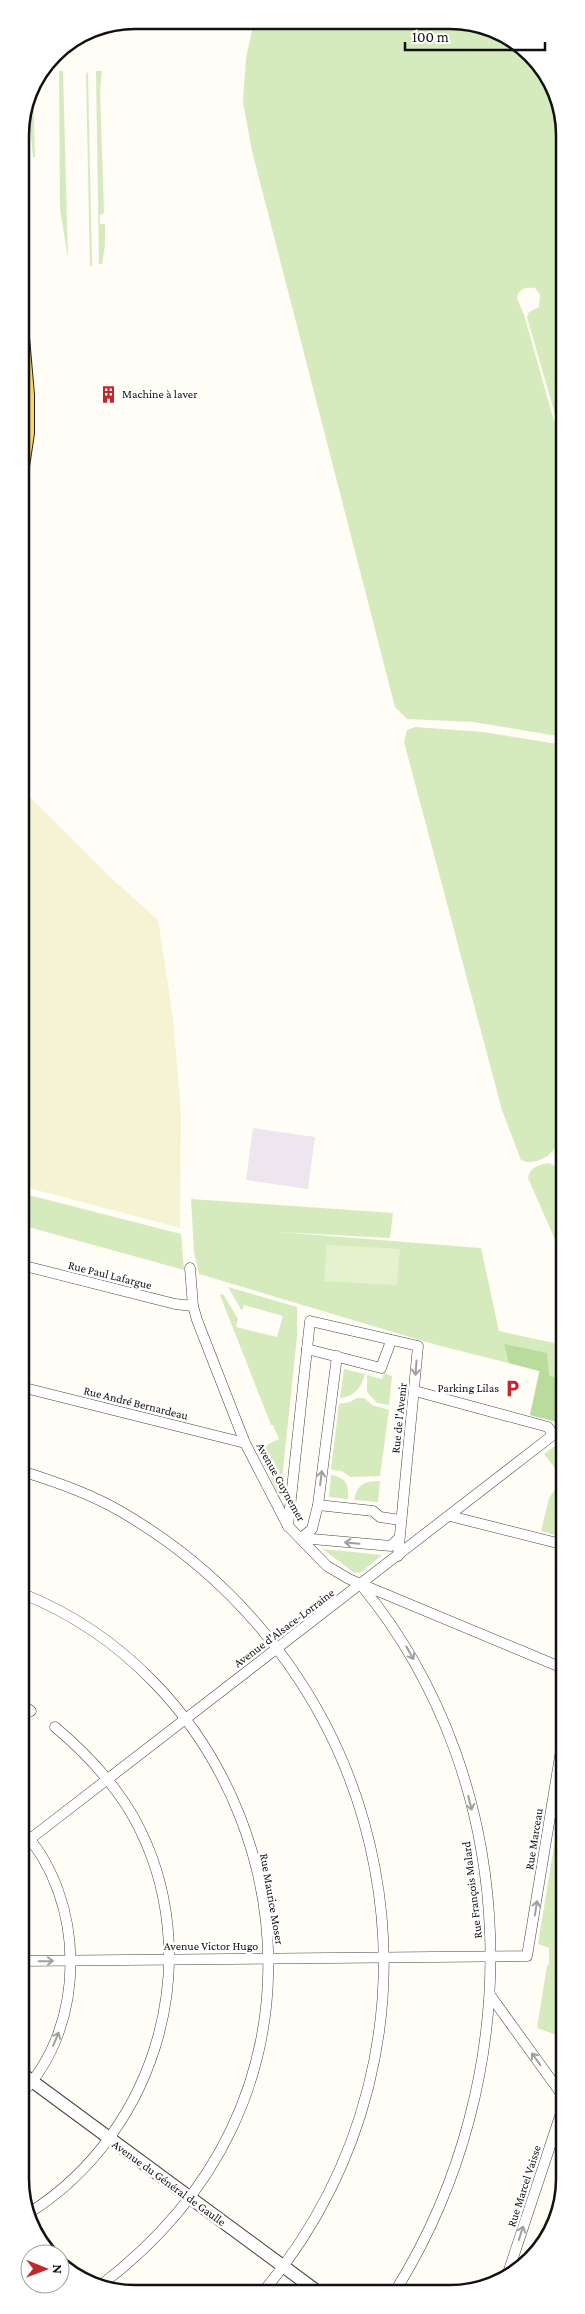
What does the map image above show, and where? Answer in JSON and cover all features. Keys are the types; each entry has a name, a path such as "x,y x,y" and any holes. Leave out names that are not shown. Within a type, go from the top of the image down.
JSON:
{"street":[{"name":"Rue Paul Lafargue","path":"29,1267 175,1304 193,1306"},
{"name":"Avenue Guynemer","path":"190,1268 193,1306 245,1443 288,1526 328,1566 361,1585 556,1665"},
{"name":"Rue de l'Avenir","path":"288,1526 310,1321 418,1346 415,1391 398,1539 398,1556"},
{"path":"307,1349 380,1368 391,1341"},
{"path":"301,1538 312,1528 318,1505 337,1356"},
{"name":"Rue André Bernardeau","path":"29,1390 245,1443"},
{"name":"Avenue d'Alsace-Lorraine","path":"29,1839 361,1585 553,1434 548,1427 415,1391"},
{"path":"29,1474 58,1483 119,1510 180,1552 230,1594 277,1648 323,1718 352,1783 372,1850 382,1909 384,1957 382,2013 370,2083 356,2128 327,2198 283,2267 269,2285"},
{"path":"318,1505 373,1511 380,1517 400,1520"},
{"path":"450,1516 556,1544"},
{"path":"301,1538 391,1546 398,1539"},
{"name":"Rue François Malard","path":"361,1585 387,1617 417,1666 441,1714 463,1776 479,1837 489,1902 490,1995 482,2069 466,2137 449,2184 434,2217 398,2285"},
{"name":"Rue Maurice Moser","path":"29,1597 86,1625 130,1658 169,1697 186,1719 227,1785 244,1828 257,1873 265,1921 268,1958 262,2030 251,2077 231,2130 190,2198 170,2223 133,2261 105,2281"},
{"path":"33,2210 74,2179 110,2139 127,2114 153,2057 164,2014 168,1959 165,1911 160,1882 133,1817 107,1779 84,1751 55,1727"},
{"name":"Rue Marceau","path":"527,1956 556,1780"},
{"path":"29,1847 54,1881 62,1901 67,1920 71,1960 67,2004 60,2029 51,2050 29,2085"},
{"name":"Avenue Victor Hugo","path":"29,1961 527,1956"},
{"path":"490,1995 556,2087"},
{"name":"Avenue du Général de Gaulle","path":"29,2079 308,2285"},
{"name":"Rue Marcel Vaisse","path":"510,2267 556,2127"}],"shaded area":[{"path":"29,796 110,877 158,920 173,1017 181,1112 180,1228 29,1188"},
{"path":"253,1128 315,1137 308,1189 246,1180"}],"green space":[{"path":"252,29 458,29 478,32 504,43 530,65 548,94 553,107 556,134 556,418 527,317 529,312 539,307 540,295 535,288 526,288 519,292 517,298 524,315 556,428 556,736 474,722 407,719 395,707 252,151 243,102 246,58"},
{"path":"59,71 63,71 68,259 60,209"},
{"path":"88,71 92,266 90,266 86,75"},
{"path":"96,71 102,71 100,91 104,213 100,215 100,224 105,224 105,245 102,264 99,264"},
{"path":"34,103 35,157 33,157 30,123"},
{"path":"415,727 483,732 556,744 556,1145 550,1154 537,1161 527,1162 521,1160 502,1110 404,742 407,730"},
{"path":"549,1163 556,1167 556,1242 528,1178 531,1171 539,1165"},
{"path":"29,1195 181,1234 184,1270 29,1227"},
{"path":"191,1199 393,1213 390,1238 278,1232 481,1248 499,1331 554,1343 556,1348 556,1422 530,1415 539,1371 433,1344 199,1274 194,1252"},
{"path":"327,1245 400,1249 397,1285 324,1281"},
{"path":"228,1287 297,1307 297,1337 280,1499 258,1449 279,1439 273,1425 271,1425 220,1295 223,1294 238,1319 236,1327 277,1337 283,1316 244,1305 242,1311"},
{"path":"504,1344 547,1353 549,1375 556,1378 556,1422 530,1415 540,1371 509,1363"},
{"path":"344,1369 365,1374 357,1390 349,1396 340,1398"},
{"path":"384,1373 392,1376 389,1405 377,1403 367,1392 367,1375 382,1379"},
{"path":"357,1398 364,1398 372,1405 389,1410 380,1476 350,1477 342,1471 331,1470 339,1404 350,1402"},
{"path":"556,1445 556,1469 544,1454"},
{"path":"331,1475 346,1482 348,1499 329,1497"},
{"path":"380,1481 378,1502 354,1500 357,1490 362,1484"},
{"path":"556,1488 556,1535 541,1531 549,1498"},
{"path":"323,1549 382,1555 360,1573 353,1572"},
{"path":"556,1834 556,2035 537,2028 547,1966 549,1964 549,1948 538,1944"}],"place":[{"name":"Machine à laver","path":"108,394"},
{"name":"Parking Lilas","path":"513,1388"}]}
